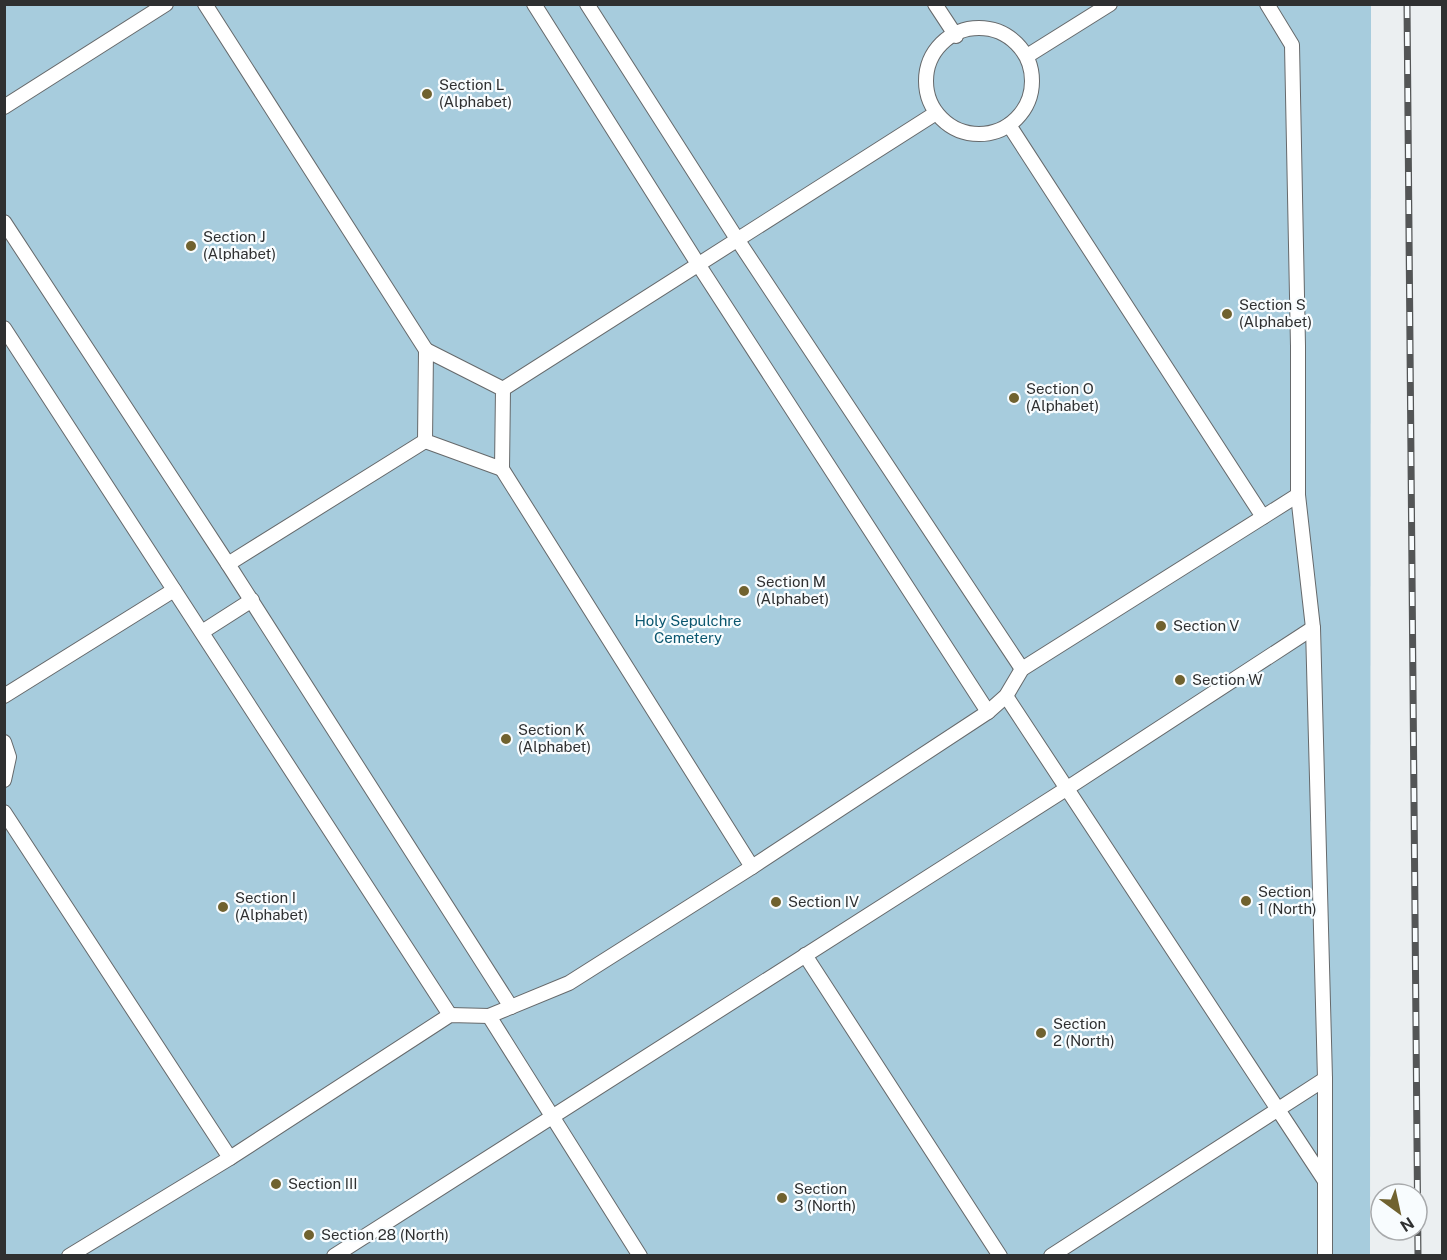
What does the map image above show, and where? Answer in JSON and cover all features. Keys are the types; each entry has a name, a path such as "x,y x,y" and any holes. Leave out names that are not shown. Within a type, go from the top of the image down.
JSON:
{"lane":[{"path":"4,107 166,4"},
{"path":"205,4 426,350 503,389"},
{"path":"534,4 698,264 988,711"},
{"path":"587,4 737,239 1022,669"},
{"path":"935,4 956,36"},
{"path":"1027,57 1110,4"},
{"path":"1267,4 1292,45 1298,495 1313,628 1325,1079 1325,1256"},
{"path":"985,28 1002,32 1017,42 1027,57 1032,79 1029,101 1010,125 995,132 979,134 963,132 948,125 936,113 928,98 926,80 929,63 938,47 968,29 985,28"},
{"path":"503,389 936,113"},
{"path":"1010,125 1263,517"},
{"path":"4,222 252,600 511,1007"},
{"path":"4,328 450,1015"},
{"path":"425,441 426,350"},
{"path":"503,389 502,469 752,867"},
{"path":"228,564 425,441"},
{"path":"425,441 502,469"},
{"path":"69,1256 230,1158 450,1015 489,1016 569,983 752,867 988,711 1006,696 1022,669 1298,495"},
{"path":"4,696 174,590"},
{"path":"202,632 252,600"},
{"path":"333,1256 1066,789 1313,628"},
{"path":"1006,696 1325,1181"},
{"path":"4,742 9,757 4,780"},
{"path":"4,813 230,1158"},
{"path":"805,955 1000,1256"},
{"path":"489,1016 640,1256"},
{"path":"1051,1256 1325,1079"}],"green space":[{"name":"Holy Sepulchre Cemetery","path":"5,5 1371,5 1370,1255 5,1256"}],"railway":[{"path":"1407,4 1418,1256"}],"place":[{"name":"Section L (Alphabet)","path":"427,94"},
{"name":"Section J (Alphabet)","path":"191,246"},
{"name":"Section S (Alphabet)","path":"1227,314"},
{"name":"Section O (Alphabet)","path":"1014,398"},
{"name":"Section M (Alphabet)","path":"744,591"},
{"name":"Section V","path":"1161,626"},
{"name":"Section W","path":"1180,680"},
{"name":"Section K (Alphabet)","path":"506,739"},
{"name":"Section 1 (North)","path":"1246,901"},
{"name":"Section IV","path":"776,902"},
{"name":"Section I (Alphabet)","path":"223,907"},
{"name":"Section 2 (North)","path":"1041,1033"},
{"name":"Section III","path":"276,1184"},
{"name":"Section 3 (North)","path":"782,1198"},
{"name":"Section 28 (North)","path":"309,1235"}]}
